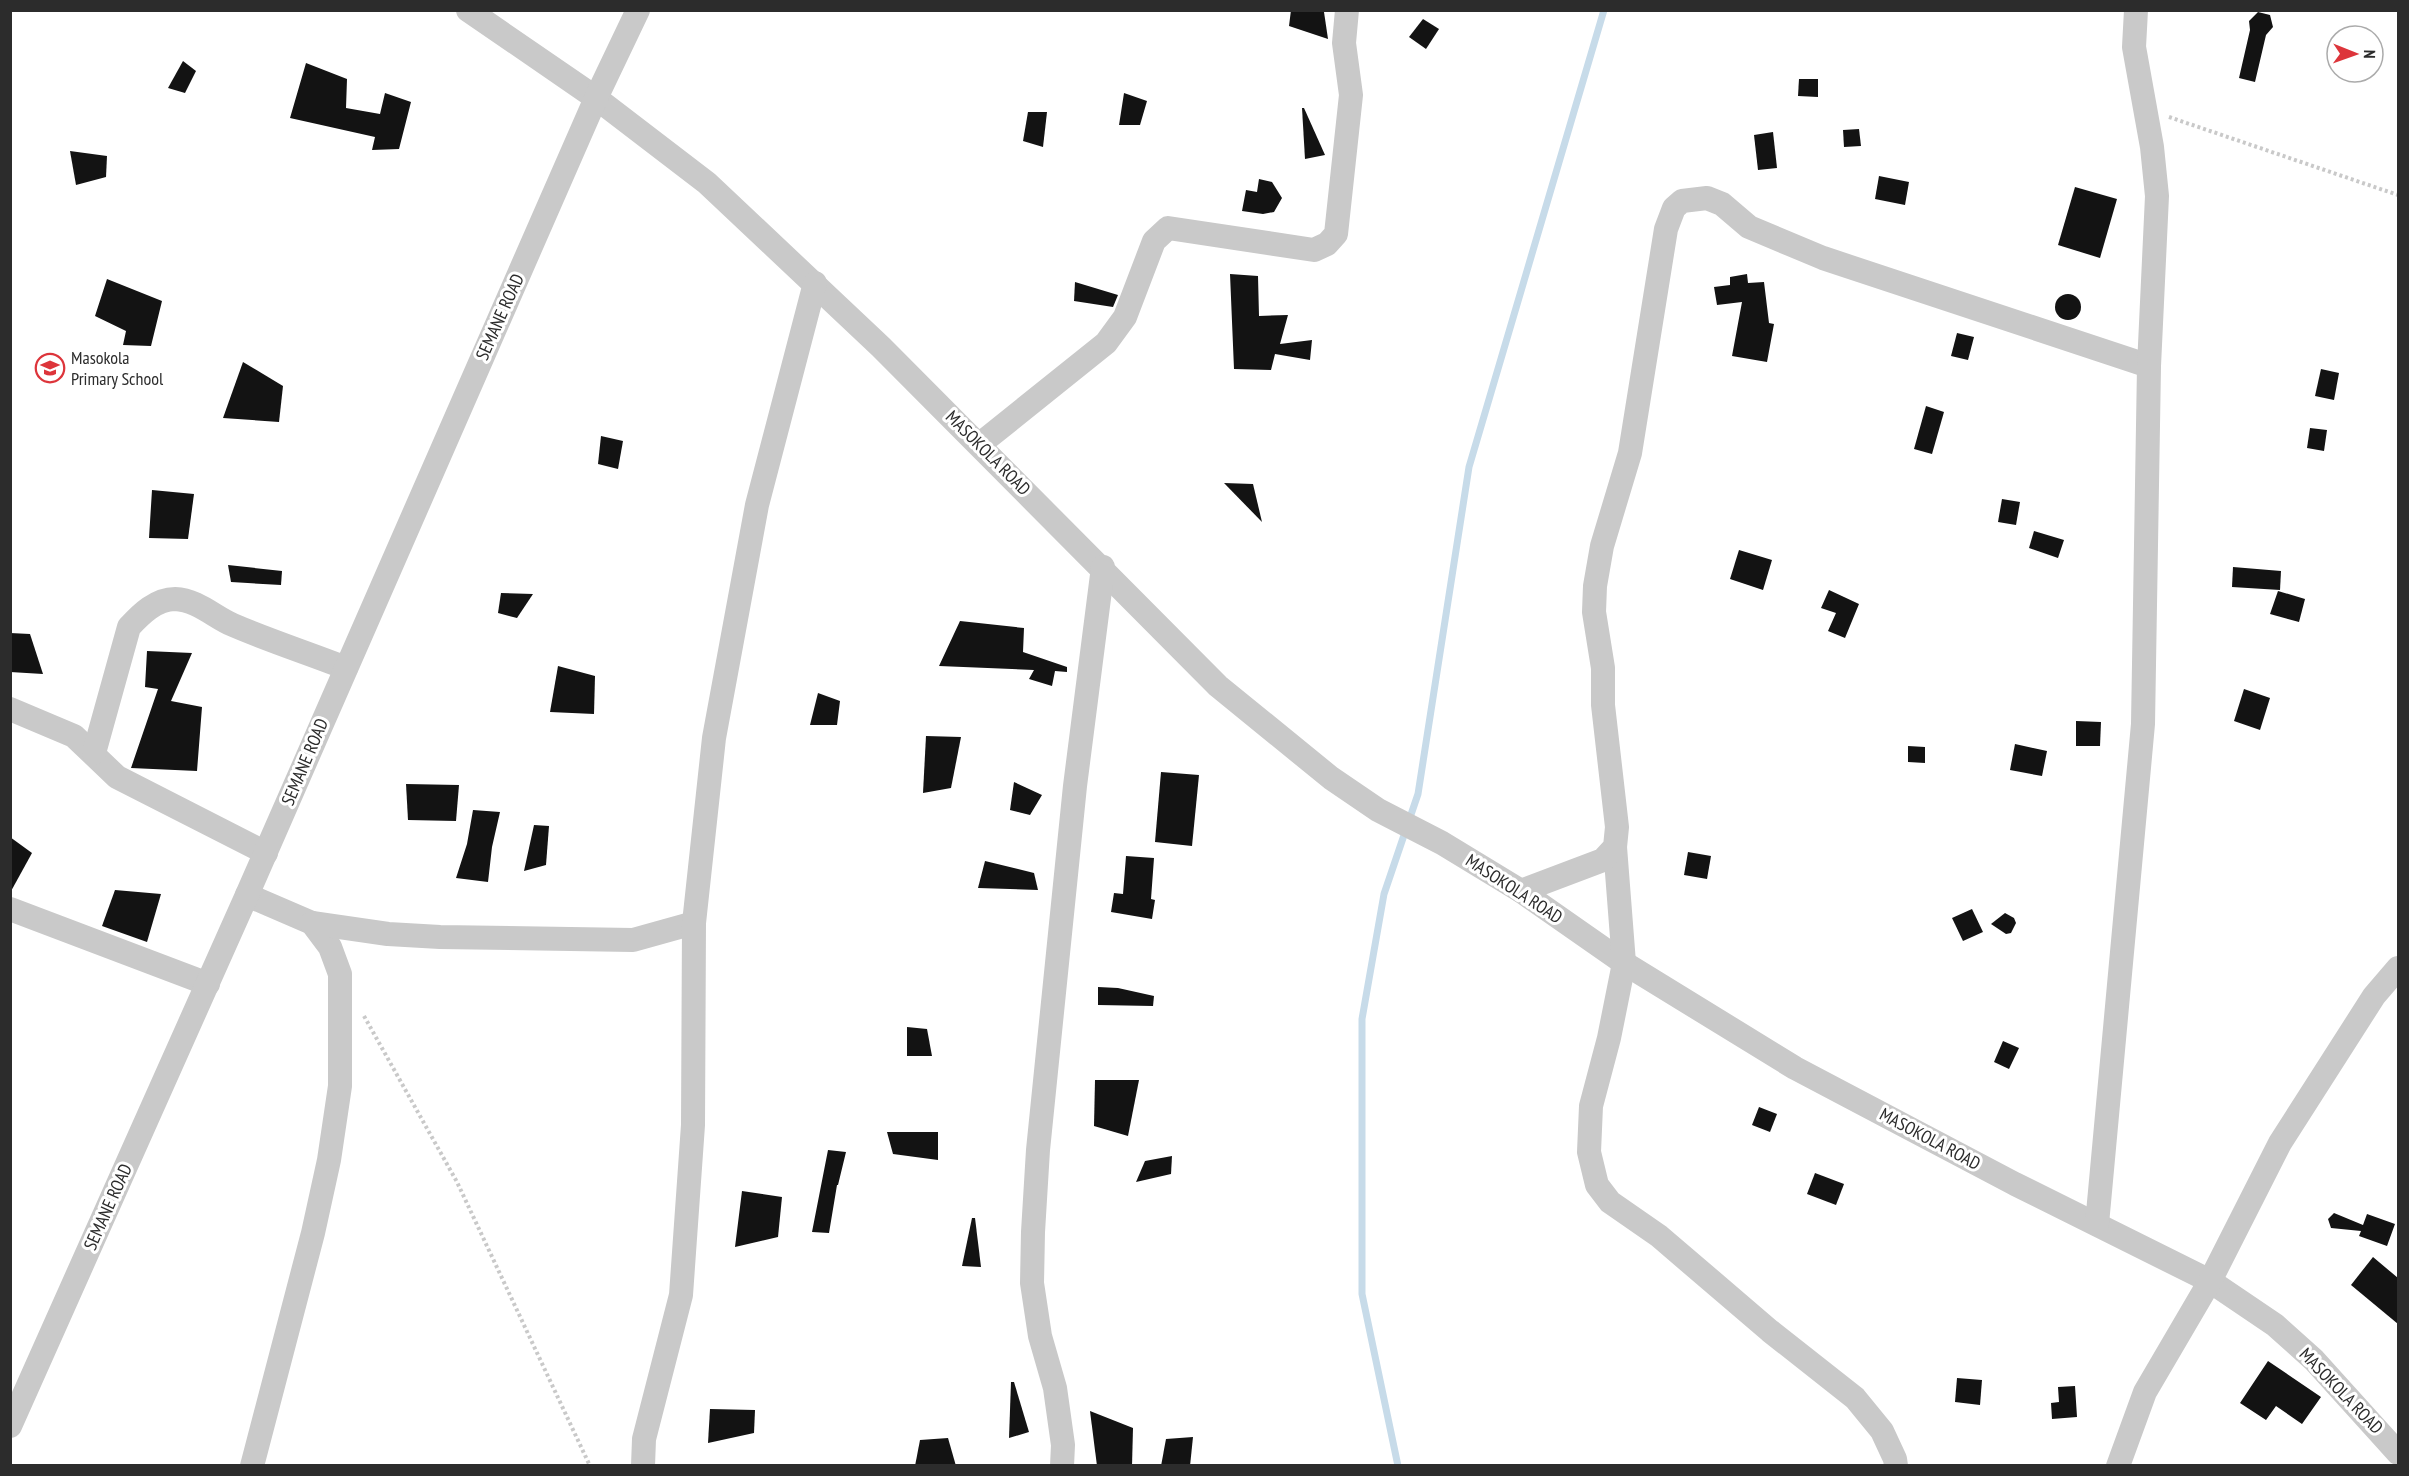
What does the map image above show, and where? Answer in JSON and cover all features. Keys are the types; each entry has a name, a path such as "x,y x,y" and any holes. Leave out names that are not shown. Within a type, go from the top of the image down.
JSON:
{"street":[{"name":"MASOKOLA ROAD","path":"468,10 596,98 707,183 815,283 980,444 1218,686 1331,778 1378,810 1442,843 1521,891 1624,963 1795,1068 2210,1281 2275,1325 2314,1360 2398,1453"},
{"name":"SEMANE ROAD","path":"10,1425 266,853 596,98 638,10"},
{"path":"980,444 1106,344 1125,317 1154,241 1168,228 1314,250 1327,244 1336,234 1351,95 1344,43 1347,10"},
{"path":"2097,1224 2144,724 2149,366 2157,196 2152,147 2143,108 2134,47 2136,10"},
{"path":"1896,1466 1882,1431 1855,1398 1762,1324 1659,1236 1610,1202 1597,1185 1589,1152 1590,1106 1609,1038 1624,963 1615,846 1617,827 1603,705 1604,668 1594,612 1595,586 1602,546 1630,453 1666,229 1674,208 1682,201 1707,198 1722,204 1749,227 1823,258 2149,366"},
{"path":"643,1466 644,1439 681,1295 693,1125 694,922 714,738 757,505 815,283"},
{"path":"1062,1466 1063,1445 1055,1388 1040,1336 1032,1283 1033,1232 1038,1150 1075,786 1103,567"},
{"path":"94,753 129,627 140,615 163,600 177,599 200,606 231,624 346,668"},
{"path":"10,709 74,736 117,777 266,853"},
{"path":"1521,891 1603,860 1615,846"},
{"path":"247,895 312,923 388,934 633,940 694,922"},
{"path":"10,909 208,984"},
{"path":"252,1466 313,1233 329,1160 340,1086 340,974 330,947 312,923"},
{"path":"2118,1466 2145,1392 2210,1281 2280,1143 2374,996 2398,968"}],"path":[{"path":"2143,108 2398,195"},
{"path":"357,1006 457,1182 590,1466"}],"building":[{"path":"1291,10 1324,12 1328,39 1289,26"},
{"path":"2258,12 2270,15 2273,27 2266,35 2255,82 2239,78 2250,30 2249,21"},
{"path":"1423,19 1439,29 1426,49 1409,37"},
{"path":"183,61 196,71 185,93 168,88"},
{"path":"306,63 347,79 346,108 380,114 385,93 411,102 399,149 372,150 375,137 290,118"},
{"path":"1799,79 1818,79 1818,97 1798,96"},
{"path":"1124,93 1147,101 1140,125 1119,125"},
{"path":"1302,108 1304,108 1325,155 1305,159"},
{"path":"1028,112 1047,112 1043,147 1023,141"},
{"path":"1859,129 1861,146 1844,147 1843,130"},
{"path":"1773,132 1777,168 1758,170 1754,135"},
{"path":"70,151 107,156 106,177 76,185"},
{"path":"1879,176 1909,182 1905,205 1875,199"},
{"path":"1259,179 1272,182 1282,198 1274,212 1263,214 1242,211 1246,190 1257,192"},
{"path":"2075,187 2117,199 2100,258 2058,245"},
{"path":"1230,274 1258,276 1259,316 1288,315 1280,344 1312,340 1310,360 1275,354 1271,370 1234,369"},
{"path":"1747,274 1748,283 1764,282 1769,323 1774,324 1767,362 1732,356 1742,302 1717,305 1714,287 1730,285 1730,277"},
{"path":"107,279 162,301 151,346 123,345 126,331 95,316"},
{"path":"1075,282 1118,295 1113,307 1074,301"},
{"path":"2068,294 2078,297 2081,307 2078,317 2068,320 2058,317 2055,307 2058,297"},
{"path":"1957,333 1974,337 1968,360 1951,356"},
{"path":"243,362 283,386 279,422 223,418"},
{"path":"2321,369 2339,373 2334,400 2315,396"},
{"path":"1926,406 1944,412 1932,454 1914,449"},
{"path":"2310,428 2327,430 2324,451 2307,448"},
{"path":"601,436 623,441 618,469 598,464"},
{"path":"1224,483 1253,484 1262,522"},
{"path":"152,490 194,494 188,539 149,538"},
{"path":"2002,499 2020,502 2016,525 1998,522"},
{"path":"2034,531 2064,540 2058,558 2029,548"},
{"path":"1739,550 1772,560 1763,590 1730,579"},
{"path":"228,565 282,571 281,585 231,582"},
{"path":"2233,567 2281,571 2280,590 2232,587"},
{"path":"1829,590 1859,604 1845,638 1828,631 1836,613 1821,608"},
{"path":"2278,591 2305,599 2299,622 2270,614"},
{"path":"501,593 533,594 517,618 498,613"},
{"path":"960,621 1024,628 1023,652 1067,667 1067,672 1055,671 1052,686 1029,679 1034,670 939,666"},
{"path":"10,633 30,634 43,674 10,672"},
{"path":"147,651 192,653 171,701 202,707 197,771 131,768 158,689 145,687"},
{"path":"558,666 595,676 594,714 550,712"},
{"path":"2244,689 2270,698 2260,730 2234,721"},
{"path":"818,693 840,701 837,725 810,725"},
{"path":"2076,721 2101,722 2100,746 2076,746"},
{"path":"926,736 961,737 951,788 923,793"},
{"path":"2015,744 2047,751 2042,776 2010,770"},
{"path":"1908,746 1925,747 1925,763 1908,762"},
{"path":"1161,772 1199,775 1192,846 1155,842"},
{"path":"1014,782 1042,795 1030,815 1010,810"},
{"path":"406,784 459,785 456,821 408,820"},
{"path":"473,810 500,812 492,847 488,882 456,878 467,844"},
{"path":"534,825 549,826 546,865 524,871"},
{"path":"10,837 32,853 10,893"},
{"path":"1688,852 1711,856 1707,879 1684,875"},
{"path":"1126,856 1154,858 1151,899 1155,900 1152,919 1111,912 1114,893 1123,894"},
{"path":"985,861 1034,873 1038,890 978,888"},
{"path":"115,890 161,894 147,942 102,926"},
{"path":"1972,909 1983,932 1963,941 1952,918"},
{"path":"2005,913 2014,918 2016,923 2011,933 2006,934 1991,924"},
{"path":"1098,987 1118,988 1154,996 1153,1006 1098,1005"},
{"path":"907,1027 927,1029 932,1056 907,1056"},
{"path":"2003,1041 2019,1048 2009,1069 1994,1062"},
{"path":"1095,1080 1139,1080 1128,1136 1094,1126"},
{"path":"1759,1107 1777,1114 1770,1132 1752,1125"},
{"path":"887,1132 938,1132 938,1160 893,1154"},
{"path":"828,1150 846,1152 837,1185 829,1233 812,1232"},
{"path":"1172,1156 1171,1174 1136,1182 1145,1161"},
{"path":"1815,1173 1844,1184 1836,1205 1807,1194"},
{"path":"742,1191 782,1197 778,1237 735,1247"},
{"path":"2334,1213 2363,1225 2367,1214 2395,1224 2387,1246 2359,1236 2361,1231 2331,1228 2328,1219"},
{"path":"972,1218 975,1218 981,1267 962,1266"},
{"path":"2373,1257 2398,1278 2398,1324 2351,1285"},
{"path":"2268,1361 2321,1397 2302,1424 2276,1406 2266,1420 2240,1403"},
{"path":"1957,1378 1982,1380 1980,1405 1955,1402"},
{"path":"1011,1382 1014,1382 1029,1432 1009,1438"},
{"path":"2075,1386 2077,1417 2052,1419 2051,1403 2059,1402 2058,1387"},
{"path":"710,1409 755,1410 754,1433 708,1443"},
{"path":"1090,1411 1133,1428 1132,1466 1097,1466"},
{"path":"1193,1437 1190,1466 1161,1466 1166,1439"},
{"path":"948,1438 956,1466 915,1466 920,1440"}],"waterway":[{"path":"1398,1466 1362,1294 1362,1019 1384,894 1418,794 1469,467 1604,10"}],"place":[{"name":"Masokola Primary School","path":"50,368"}]}
